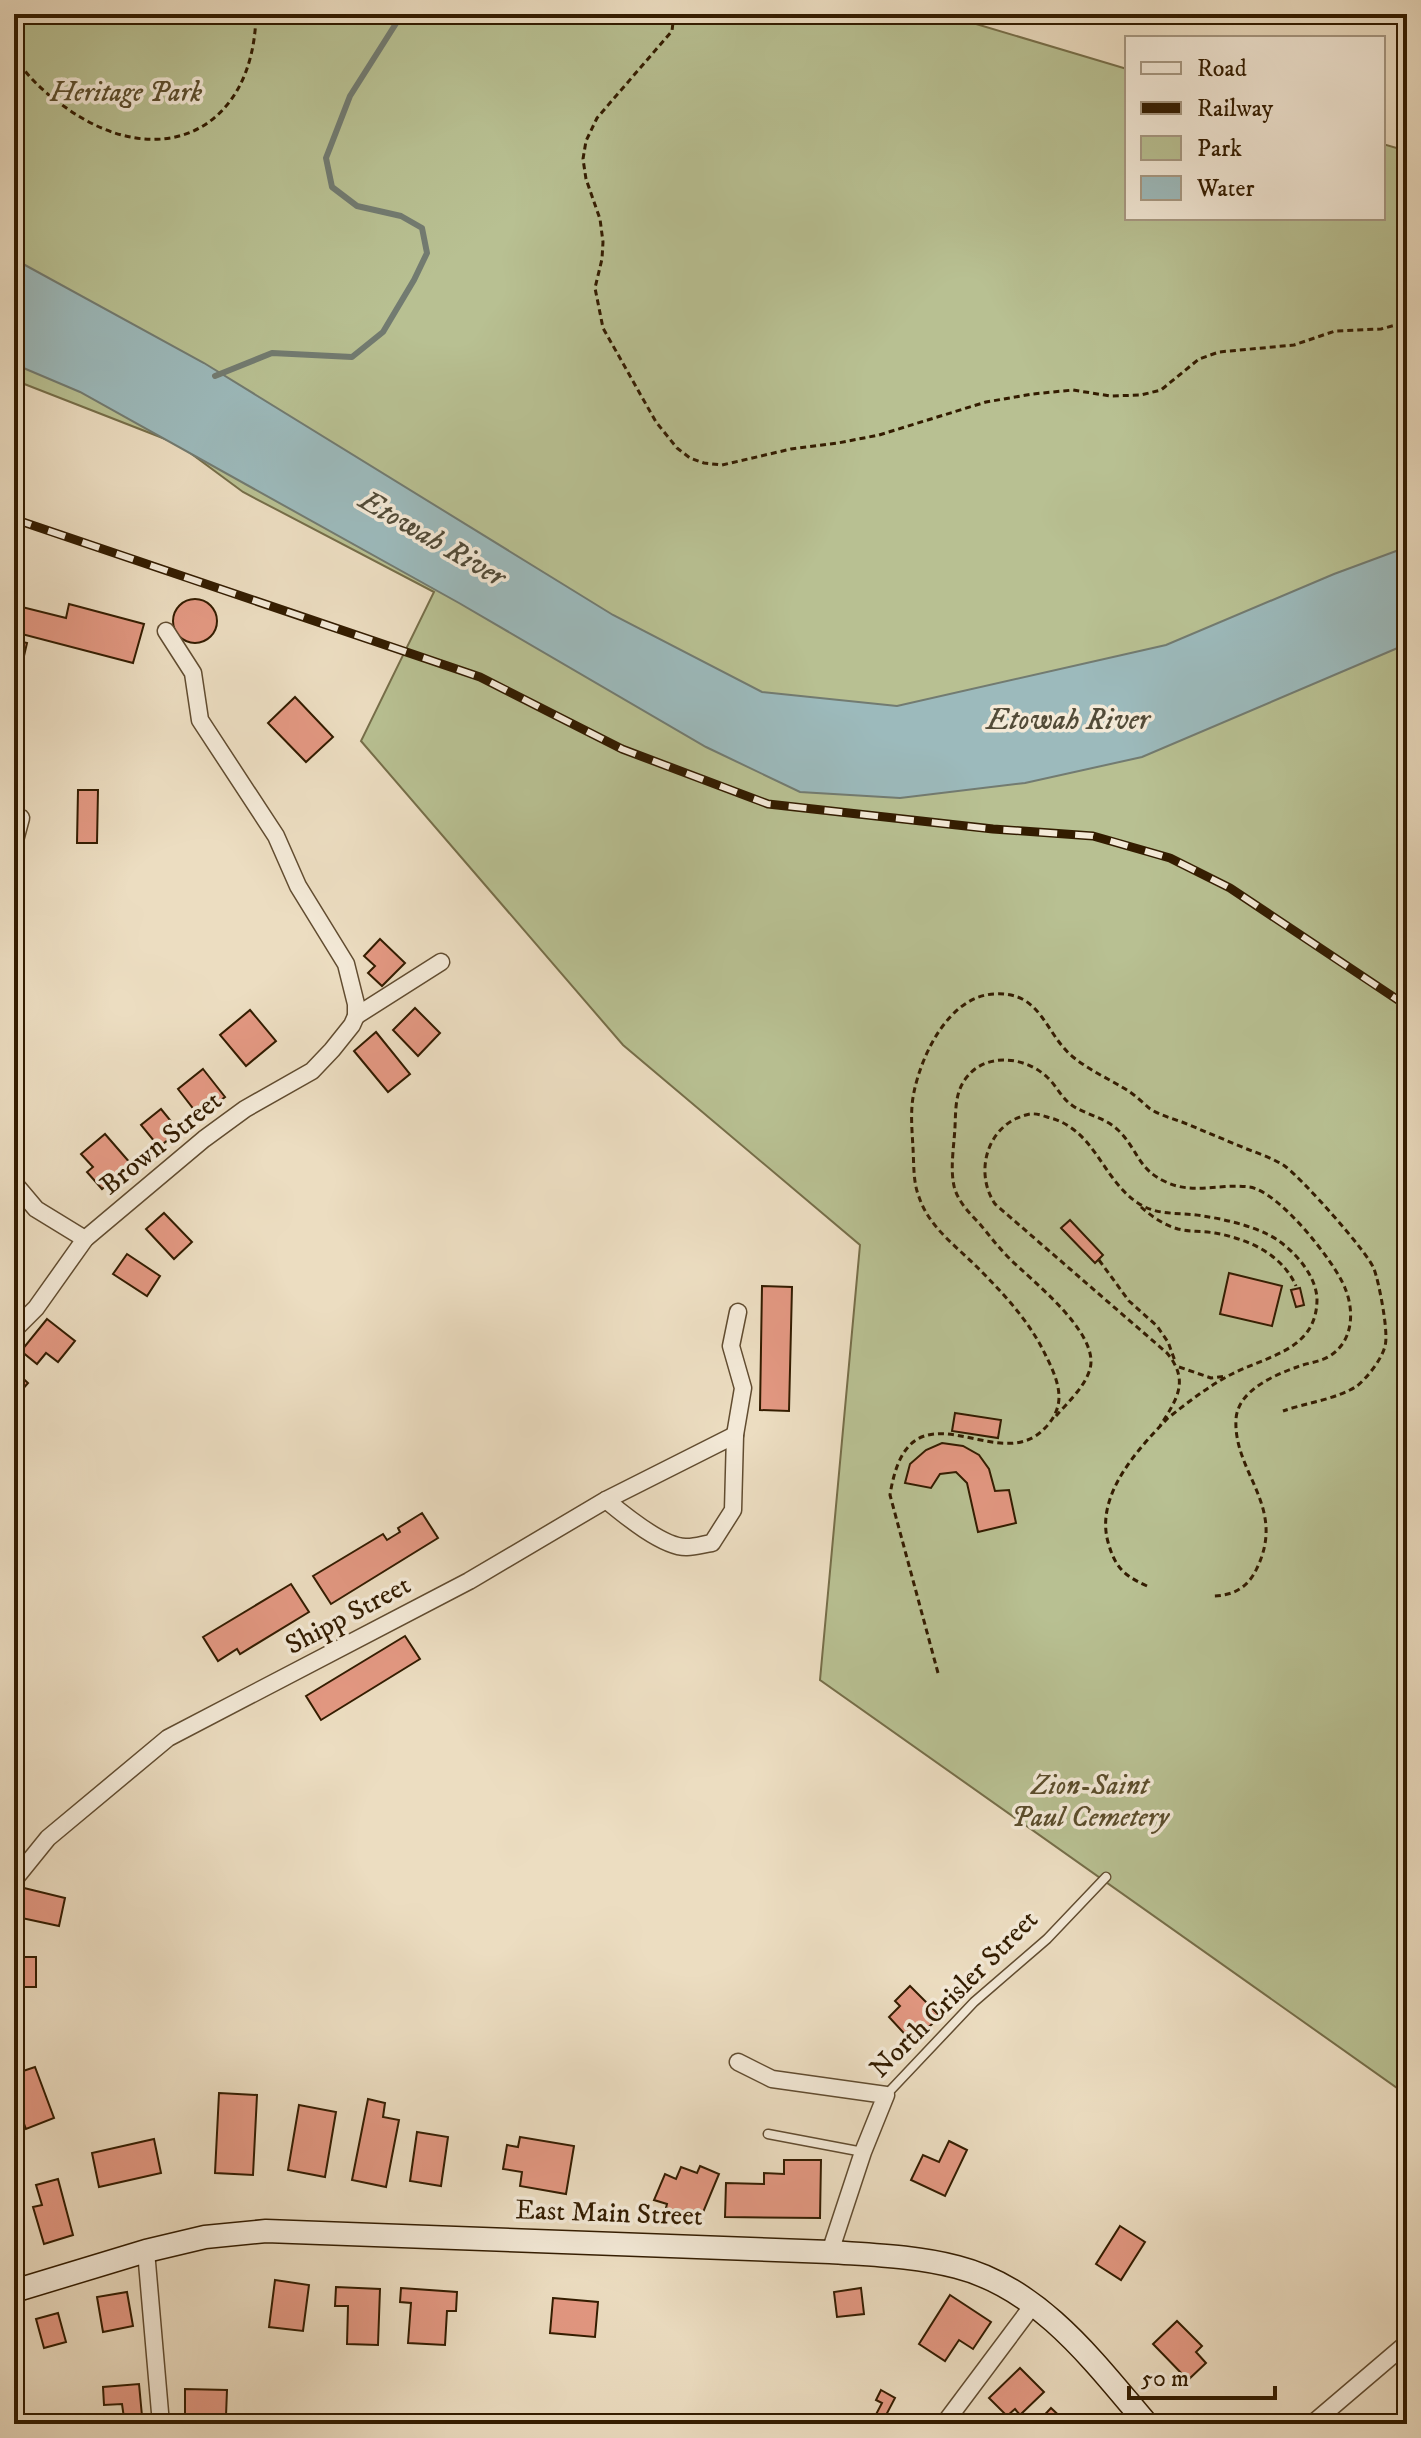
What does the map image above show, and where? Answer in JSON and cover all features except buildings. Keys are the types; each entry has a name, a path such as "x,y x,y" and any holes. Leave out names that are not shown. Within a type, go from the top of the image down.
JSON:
{"main road":[{"name":"East Main Street","path":"14,2291 146,2251 205,2237 266,2231 906,2257 960,2267 992,2280 1033,2305 1072,2339 1147,2424"}],"street":[{"path":"166,631 193,673 200,720 276,836 298,886 346,964 356,1016"},
{"path":"14,844 21,818"},
{"path":"356,1016 441,962"},
{"name":"Brown Street","path":"14,1330 36,1308 85,1239 204,1139 245,1109 312,1071 352,1025 356,1016"},
{"path":"14,1183 36,1209 85,1239"},
{"path":"606,1500 633,1523 685,1548 712,1543 733,1510 735,1435 743,1388 731,1346 738,1312"},
{"name":"Shipp Street","path":"14,1880 48,1838 168,1738 469,1581 606,1500 735,1435"},
{"path":"738,2062 772,2079 886,2095"},
{"name":"North Crisler Street","path":"830,2252 863,2152 886,2095"},
{"path":"146,2251 161,2424"},
{"path":"944,2424 1033,2305"},
{"path":"1312,2424 1407,2343"}],"lane":[{"name":"North Crisler Street","path":"886,2095 974,2002 1047,1939 1106,1877"},
{"path":"768,2134 863,2152"}],"path":[{"path":"14,55 53,98 85,121 115,135 149,140 175,138 197,131 218,114 237,91 250,52 256,14"},
{"path":"674,14 672,31 597,118 586,141 583,159 586,179 600,219 603,242 595,288 603,328 656,422 677,448 690,458 722,465 791,449 879,435 986,402 1033,394 1073,390 1110,396 1141,395 1161,390 1199,359 1219,352 1294,345 1335,331 1381,329 1407,322"},
{"path":"1053,1419 1059,1397 1054,1373 1038,1338 1006,1297 932,1223 919,1199 914,1180 914,1092 928,1052 957,1008 977,997 996,994 1018,997 1036,1008 1068,1053 1130,1092 1152,1110 1286,1167 1353,1239 1374,1267 1383,1306 1386,1344 1375,1365 1359,1385 1338,1395 1283,1411"},
{"path":"938,1673 890,1495 894,1471 903,1453 916,1441 944,1432 996,1444 1019,1443 1037,1437 1090,1371 1091,1356 1082,1335 1067,1314 1007,1256 963,1206 954,1187 956,1091 975,1069 993,1061 1015,1061 1037,1069 1050,1080 1062,1098 1119,1131 1145,1170 1168,1183 1194,1189 1250,1186 1266,1193 1282,1205 1326,1255 1345,1285 1351,1306 1351,1326 1343,1342 1330,1357 1297,1367 1259,1385 1243,1400 1236,1414 1237,1438 1261,1498 1267,1527 1263,1556 1253,1578 1235,1594 1211,1596"},
{"path":"1228,1376 1211,1378 1177,1366 1167,1353 995,1204 989,1195 984,1175 986,1152 994,1138 1018,1117 1035,1113 1062,1122 1088,1141 1113,1179 1153,1218 1178,1229 1215,1233 1262,1248 1290,1273 1296,1286"},
{"path":"1135,1202 1169,1214 1202,1215 1267,1234 1288,1248 1315,1284 1315,1318 1301,1341 1288,1350 1228,1376 1194,1397 1146,1440 1116,1486 1108,1502 1103,1526 1112,1558 1120,1570 1147,1586"},
{"path":"1099,1260 1129,1301 1157,1326 1168,1342 1177,1366 1180,1384 1176,1400 1160,1426"}],"green space":[{"path":"14,14 957,14 956,18 1125,68 1125,220 1385,220 1385,145 1407,151 1407,2095 820,1680 860,1245 623,1045 361,741 434,592 243,492 178,444 14,380"}],"water":[{"name":"Etowah River","path":"14,259 204,363 613,615 762,692 897,706 1166,645 1334,574 1407,547 1407,644 1142,757 1025,783 900,798 800,792 706,747 459,603 80,392 14,364"}],"waterway":[{"path":"215,376 272,353 352,357 383,332 414,280 427,253 422,228 401,216 357,206 332,187 326,158 350,96 402,14"}],"railway":[{"path":"14,519 480,677 622,749 768,804 993,829 1093,836 1170,858 1230,888 1407,1006"}],"park label":[{"name":"Heritage Park","path":"126,92"},
{"name":"Zion-Saint Paul Cemetery","path":"1090,1801"}]}
